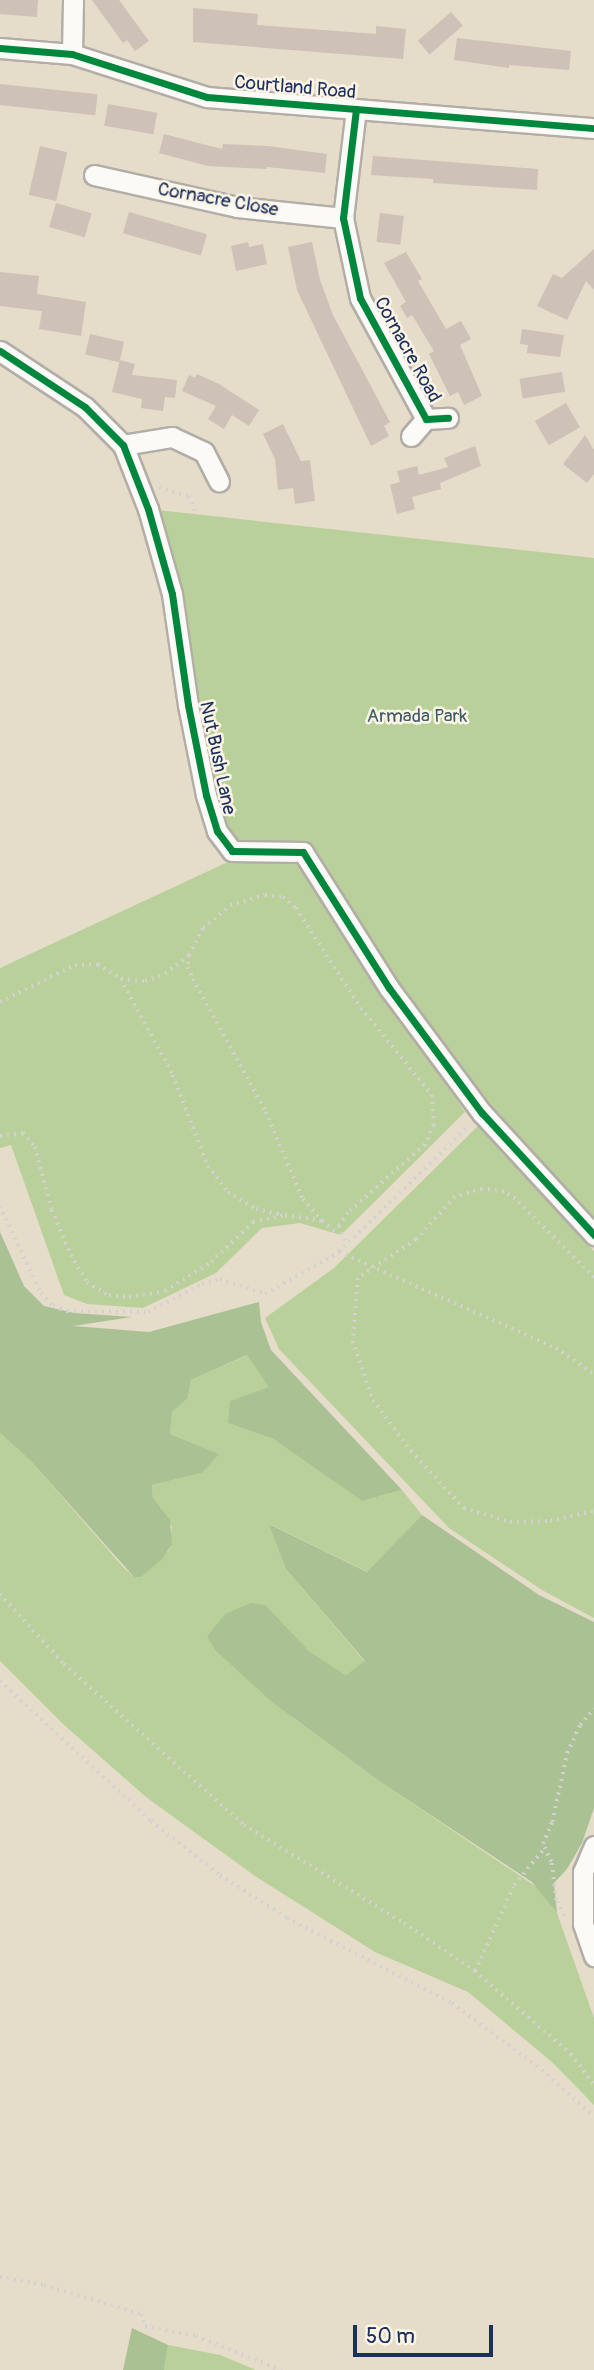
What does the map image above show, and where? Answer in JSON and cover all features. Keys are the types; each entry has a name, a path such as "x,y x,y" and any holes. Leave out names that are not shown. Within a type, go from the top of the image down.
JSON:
{"street":[{"path":"72,54 73,0"},
{"name":"Courtland Road","path":"0,48 72,54 207,97 594,128"},
{"name":"Cornacre Road","path":"356,109 343,218 360,298 426,419"},
{"name":"Cornacre Close","path":"93,175 237,207 343,218"},
{"name":"Nut Bush Lane","path":"0,351 85,407 123,445 148,509 172,594 188,705 206,795 217,831 232,851 303,852 389,988 482,1113 594,1235"},
{"name":"Cornacre Road","path":"411,436 426,419 448,418"},
{"path":"123,445 172,437 204,452 219,481"},
{"path":"594,1846 583,1872 583,1924 594,1956"}],"path":[{"path":"157,487 189,496 197,515"},
{"path":"341,1235 339,1226 348,1213 425,1145 434,1125 432,1095 361,1008 296,908 283,897 265,895 230,905 203,928 189,955 188,967 266,1112 303,1199 347,1244"},
{"path":"0,1002 75,965 98,964 121,979 145,981 165,974 189,955"},
{"path":"121,979 173,1075 208,1166 228,1192 256,1209 322,1221"},
{"path":"0,1206 41,1293 53,1306 67,1311 148,1312 202,1284 220,1279 265,1294 339,1252 482,1113"},
{"path":"0,1136 23,1133 35,1147 51,1210 71,1255 87,1282 109,1295 129,1297 164,1291 211,1262 253,1222 285,1215"},
{"path":"594,1278 515,1199 504,1192 482,1189 455,1196 416,1240 358,1278 353,1341 373,1400 411,1451 464,1508 510,1522 550,1521 594,1511"},
{"path":"339,1252 556,1348 594,1374"},
{"path":"0,1594 64,1664 244,1825 404,1923 475,1971 571,2054 594,2084"},
{"path":"0,1681 150,1821 220,1875 287,1918 452,2003 542,2070 594,2116"},
{"path":"475,1971 514,1885 543,1850 567,1753 580,1725 594,1709"},
{"path":"543,1850 551,1862 560,1911 569,1924 583,1924"},
{"path":"0,2277 44,2285 141,2314 145,2326 196,2336 281,2370"}],"green space":[{"name":"Armada Park","path":"148,509 594,558 594,1235 495,1130 303,852 232,851 217,831"},
{"path":"232,860 300,863 465,1112 341,1235 300,1223 262,1228 216,1273 143,1308 87,1304 64,1295 11,1145 0,1148 0,968"},
{"path":"479,1125 594,1251 594,1618 542,1590 449,1528 279,1349 265,1318 334,1268"},
{"path":"0,1232 24,1286 44,1306 74,1313 132,1317 73,1326 149,1332 259,1302 261,1322 271,1350 402,1490 362,1501 273,1439 228,1423 230,1401 269,1387 247,1355 191,1380 188,1398 172,1412 170,1434 219,1454 202,1473 152,1485 153,1498 170,1520 172,1544 162,1559 141,1577 134,1577 31,1461 0,1433"},
{"path":"248,1355 270,1387 228,1423 273,1439 362,1501 402,1490 422,1515 368,1572 270,1524 286,1569 365,1662 346,1675 309,1651 290,1633 207,1637 215,1650 296,1720 379,1781 538,1888 557,1913 594,2018 594,2105 553,2063 468,1992 375,1952 255,1876 146,1797 63,1724 0,1661 0,1433 31,1461 123,1567 134,1577 141,1577 169,1550 172,1527 153,1498 152,1485 202,1473 218,1454 170,1434 171,1412 188,1398 191,1380"},
{"path":"422,1515 539,1595 594,1622 594,1808 582,1843 567,1869 554,1883 557,1913 532,1882 379,1781 272,1702 215,1650 207,1637 225,1614 251,1603 265,1605 309,1651 346,1675 365,1661 286,1569 269,1524 367,1572"},
{"path":"132,2328 168,2345 164,2370 123,2370"},
{"path":"168,2345 220,2355 256,2370 164,2370"}],"building":[{"path":"0,0 38,0 37,17 0,14"},
{"path":"92,0 119,0 149,41 135,51 127,40 123,43"},
{"path":"193,8 258,14 257,25 376,34 376,26 406,29 403,59 193,42"},
{"path":"451,12 463,26 430,54 418,41"},
{"path":"457,38 571,51 569,70 509,65 509,68 454,60"},
{"path":"0,84 97,94 95,115 0,105"},
{"path":"108,104 157,113 153,134 104,126"},
{"path":"164,134 222,149 223,144 268,146 327,154 325,173 267,167 208,166 159,153"},
{"path":"40,146 67,152 56,201 29,195"},
{"path":"373,156 538,169 537,190 433,183 433,179 371,175"},
{"path":"56,203 92,213 85,237 49,227"},
{"path":"129,212 207,234 201,255 123,233"},
{"path":"380,213 404,216 400,245 376,242"},
{"path":"248,242 249,247 263,244 267,264 236,271 231,246"},
{"path":"312,242 320,280 333,315 390,422 384,426 389,436 371,446 297,290 288,247"},
{"path":"594,249 594,290 586,281 567,320 537,306 553,274 562,278"},
{"path":"406,252 422,279 418,281 446,329 461,321 471,339 460,345 482,396 464,405 458,392 450,396 429,354 434,351 412,315 407,318 400,306 406,302 384,263"},
{"path":"0,272 39,276 37,294 86,302 81,336 39,329 42,311 0,306"},
{"path":"522,329 564,335 560,357 527,353 528,345 520,344"},
{"path":"90,334 124,342 119,362 85,354"},
{"path":"120,360 135,364 132,375 177,380 175,398 165,397 163,411 141,408 142,399 112,392"},
{"path":"562,372 565,392 523,398 520,379"},
{"path":"197,374 219,384 259,410 249,426 232,415 224,429 208,419 216,406 182,391 189,375 195,378"},
{"path":"566,403 580,427 549,445 535,421"},
{"path":"283,424 301,461 310,460 315,501 295,504 293,488 278,490 275,459 263,434"},
{"path":"585,435 594,450 594,474 587,483 563,464"},
{"path":"475,446 481,466 440,483 441,489 412,497 415,509 397,514 390,485 400,482 397,471 417,466 419,475 448,467 444,458"}],"cycle path":[{"path":"0,48 72,54 207,97 594,128"},
{"path":"356,109 343,218 360,298 426,419 448,418"},
{"path":"0,351 85,407 123,445 148,509 172,594 188,705 206,795 217,831 232,851 303,852 389,988 482,1113 594,1235"}]}
